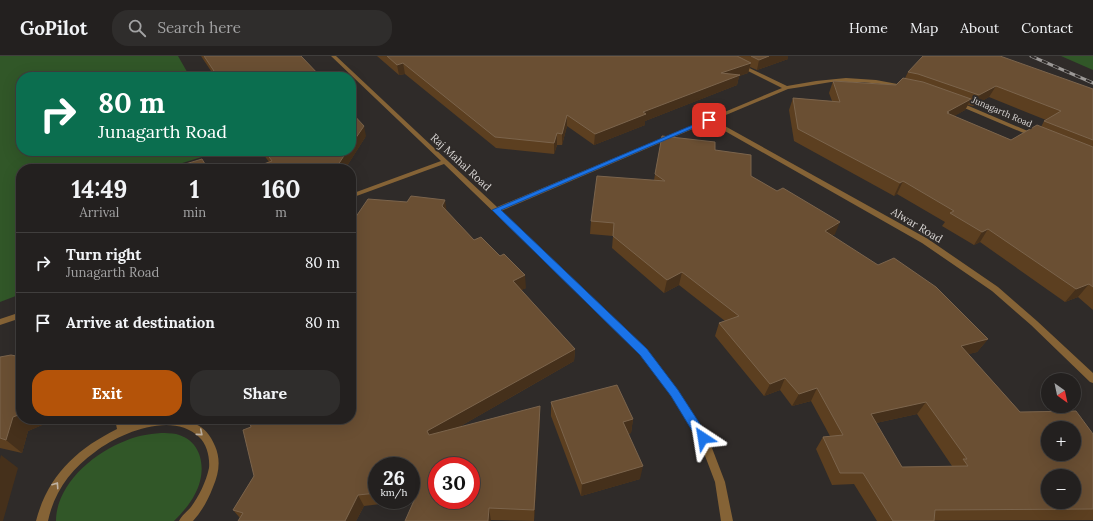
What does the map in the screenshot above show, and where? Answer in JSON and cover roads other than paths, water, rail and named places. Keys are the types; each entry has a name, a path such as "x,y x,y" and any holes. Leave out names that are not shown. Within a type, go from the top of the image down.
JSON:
{"street":[{"name":"Raj Mahal Road","path":"333,56 350,72"},
{"path":"720,56 786,88"},
{"name":"Raj Mahal Road","path":"356,78 644,352 670,387 703,438 720,482 727,521"},
{"path":"496,210 786,88 821,82 858,80 899,85 913,89"},
{"name":"Junagarth Road","path":"953,102 1039,137"},
{"name":"Alwar Road","path":"709,120 925,241 995,289 1034,323 1093,379"},
{"path":"356,194 444,162"},
{"path":"0,322 16,317"},
{"path":"121,424 123,430"},
{"path":"42,521 45,506 67,470 84,454 103,441 123,430 143,424"},
{"path":"182,424 193,427 204,436 212,447 214,462 212,479 204,497 185,521"}],"railway":[{"path":"1031,56 1093,83"}]}
